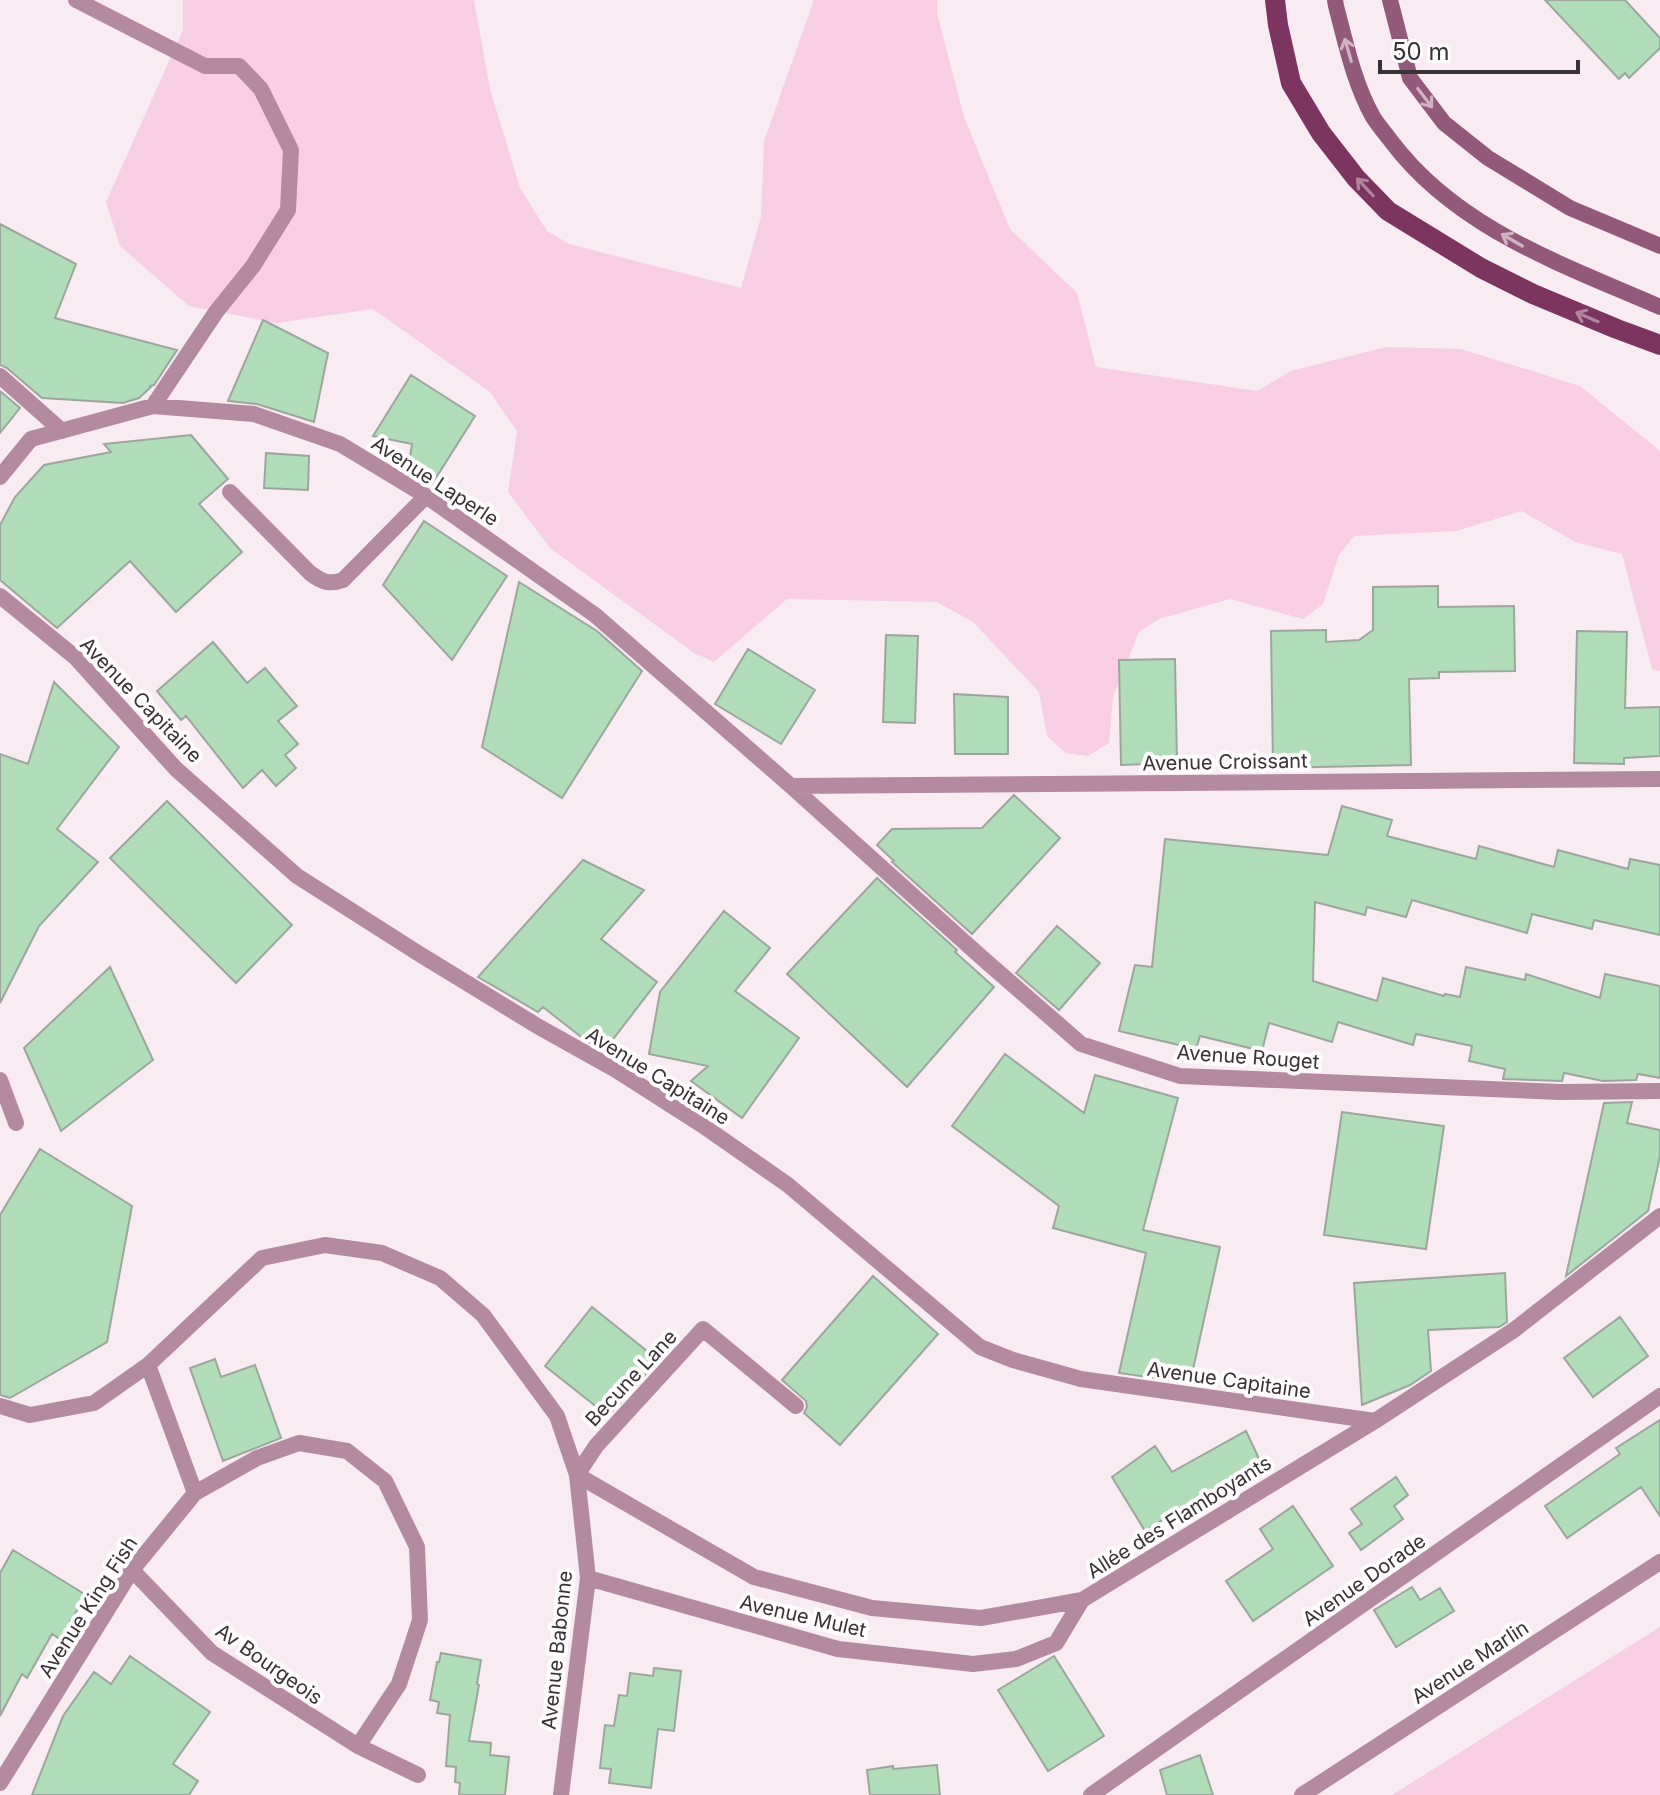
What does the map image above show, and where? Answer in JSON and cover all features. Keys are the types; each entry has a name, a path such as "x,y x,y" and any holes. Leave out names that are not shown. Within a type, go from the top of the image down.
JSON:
{"main road":[{"path":"1275,0 1291,83 1321,133 1356,178 1388,211 1481,268 1533,294 1660,345"}],"street":[{"path":"76,0 205,66 239,66 261,89 291,150 288,210 253,266 216,312 153,406"},
{"path":"1335,0 1356,80 1374,118 1408,164 1462,211 1530,251 1660,307"},
{"path":"1390,0 1410,78 1444,123 1488,158 1570,208 1660,246"},
{"path":"0,376 62,431"},
{"name":"Avenue Laperle","path":"0,477 31,439 153,406 254,414 340,444 426,496 595,615 791,786"},
{"path":"230,492 310,573 320,581 332,584 343,580 426,496"},
{"name":"Avenue Capitaine","path":"0,596 75,657 176,769 297,876 702,1125 788,1185 980,1347 1013,1360 1081,1379 1375,1421"},
{"name":"Avenue Croissant","path":"791,786 1660,779"},
{"name":"Avenue Rouget","path":"791,786 1081,1044 1180,1076 1560,1092 1660,1091"},
{"path":"0,1080 16,1123"},
{"name":"Allée des Flamboyants","path":"577,1475 754,1577 872,1608 981,1618 1082,1600 1375,1421 1514,1330 1660,1216"},
{"name":"Avenue Babonne","path":"148,1365 262,1258 325,1245 382,1253 440,1278 483,1315 557,1416 577,1475 588,1578 561,1795"},
{"name":"Becune Lane","path":"577,1475 596,1446 703,1329 796,1406"},
{"path":"0,1406 30,1415 94,1403 148,1365 195,1493 257,1458 299,1443 347,1451 385,1481 417,1547 420,1620 399,1684 358,1746"},
{"name":"Avenue Dorade","path":"1091,1795 1660,1396"},
{"name":"Avenue King Fish","path":"0,1783 132,1570 195,1493"},
{"name":"Avenue Marlin","path":"1302,1795 1660,1562"},
{"name":"Av Bourgeois","path":"132,1570 212,1653 358,1746 418,1775"},
{"name":"Avenue Mulet","path":"588,1578 838,1649 973,1664 1016,1659 1056,1643 1082,1600"}],"shaded area":[{"path":"183,0 474,0 490,89 520,188 547,231 569,244 741,288 761,217 764,141 814,0 937,0 937,13 964,117 1010,229 1077,293 1096,367 1257,391 1291,371 1386,347 1461,349 1580,386 1660,451 1660,671 1652,669 1622,554 1575,542 1522,511 1456,531 1354,536 1339,555 1323,604 1303,619 1230,599 1159,619 1139,632 1113,697 1109,743 1088,756 1066,753 1047,736 1039,692 973,622 937,602 787,599 714,662 694,653 550,548 508,492 517,431 490,392 373,309 276,323 189,306 120,246 106,202 183,30"},
{"path":"1660,1627 1660,1795 1392,1795"}],"building":[{"path":"1545,0 1625,0 1660,38 1660,48 1629,78 1625,73 1619,79"},
{"path":"0,224 76,264 55,318 177,350 154,385 139,398 123,403 42,398 0,365"},
{"path":"263,320 328,353 314,422 257,404 228,401"},
{"path":"411,375 475,416 432,484 408,469 412,444 373,436"},
{"path":"0,391 20,408 0,433"},
{"path":"191,435 228,479 199,504 242,552 176,612 130,561 57,628 0,580 0,525 15,497 44,465 111,452 104,444"},
{"path":"266,453 309,456 308,490 264,488"},
{"path":"424,521 507,576 452,660 383,585"},
{"path":"519,582 597,631 642,671 562,798 482,747"},
{"path":"1438,586 1438,607 1514,606 1515,671 1439,672 1439,678 1409,679 1411,765 1273,768 1271,631 1326,630 1326,642 1359,640 1373,630 1373,587"},
{"path":"1577,631 1627,632 1625,708 1660,707 1660,756 1624,758 1624,764 1574,763"},
{"path":"886,635 918,636 915,723 883,722"},
{"path":"213,642 247,683 265,668 297,706 278,721 298,744 285,755 296,768 276,786 262,770 243,788 186,716 181,720 157,691"},
{"path":"748,649 815,690 781,744 715,704"},
{"path":"1175,659 1177,763 1121,765 1119,660"},
{"path":"54,682 119,747 57,829 98,862 39,926 0,1003 0,754 28,764"},
{"path":"954,694 1008,697 1008,754 955,754"},
{"path":"1014,795 1060,838 972,934 877,845 892,829 982,828"},
{"path":"167,801 292,925 236,983 110,858"},
{"path":"1342,806 1392,820 1387,836 1476,859 1479,846 1554,867 1558,850 1628,869 1630,859 1660,865 1660,935 1594,920 1592,929 1532,914 1527,933 1412,900 1406,917 1367,907 1365,915 1315,902 1313,981 1377,1001 1383,978 1444,996 1460,997 1466,967 1525,980 1526,974 1600,998 1605,974 1660,986 1660,1078 1638,1074 1636,1080 1603,1081 1564,1073 1562,1081 1503,1079 1505,1069 1469,1061 1472,1046 1416,1034 1413,1045 1338,1022 1332,1042 1269,1023 1262,1051 1200,1036 1196,1049 1119,1031 1135,965 1152,967 1165,839 1328,855"},
{"path":"583,860 644,890 601,939 657,982 604,1051 543,1007 538,1012 478,977"},
{"path":"877,878 994,987 907,1087 787,974"},
{"path":"724,911 770,948 735,991 799,1038 742,1118 691,1081 708,1066 649,1054 660,992"},
{"path":"1057,926 1100,963 1059,1010 1016,973"},
{"path":"110,967 153,1060 61,1131 24,1048"},
{"path":"1005,1054 1084,1113 1095,1075 1178,1098 1143,1230 1220,1247 1190,1383 1119,1373 1146,1253 1053,1228 1059,1206 952,1126"},
{"path":"1632,1102 1627,1123 1660,1130 1660,1156 1648,1211 1566,1276 1604,1103"},
{"path":"1342,1112 1444,1126 1426,1249 1324,1235"},
{"path":"40,1149 132,1206 107,1342 10,1398 0,1395 0,1215"},
{"path":"1505,1273 1507,1322 1499,1327 1428,1330 1431,1371 1410,1385 1362,1405 1354,1283"},
{"path":"873,1276 938,1334 840,1445 804,1413 806,1401 782,1380"},
{"path":"592,1307 657,1359 608,1416 545,1366"},
{"path":"1620,1317 1648,1356 1593,1397 1564,1358"},
{"path":"215,1359 221,1377 255,1365 281,1438 223,1461 190,1368"},
{"path":"1660,1420 1660,1516 1641,1487 1567,1538 1545,1506 1620,1454 1616,1448"},
{"path":"1246,1431 1262,1465 1204,1494 1145,1531 1112,1477 1155,1446 1172,1472"},
{"path":"1396,1477 1408,1495 1394,1506 1403,1519 1361,1550 1349,1533 1362,1524 1351,1509"},
{"path":"1293,1506 1333,1566 1253,1621 1226,1581 1273,1549 1260,1529"},
{"path":"13,1550 86,1595 60,1639 52,1634 27,1678 22,1674 0,1716 0,1573"},
{"path":"1412,1587 1420,1600 1440,1588 1454,1611 1396,1647 1374,1610"},
{"path":"441,1653 481,1660 469,1741 491,1743 490,1755 509,1757 505,1795 459,1795 460,1783 455,1782 456,1767 446,1766 450,1715 437,1713 439,1702 430,1700"},
{"path":"130,1656 210,1712 173,1764 198,1781 189,1795 32,1795 63,1716 94,1672 111,1684"},
{"path":"1054,1656 1104,1736 1048,1771 998,1690"},
{"path":"654,1668 681,1671 674,1731 658,1729 651,1788 609,1783 611,1769 600,1768 605,1725 614,1726 619,1695 627,1696 630,1673 653,1676"},
{"path":"1200,1755 1213,1795 1167,1795 1160,1770"},
{"path":"937,1765 940,1795 870,1795 867,1770"}]}
